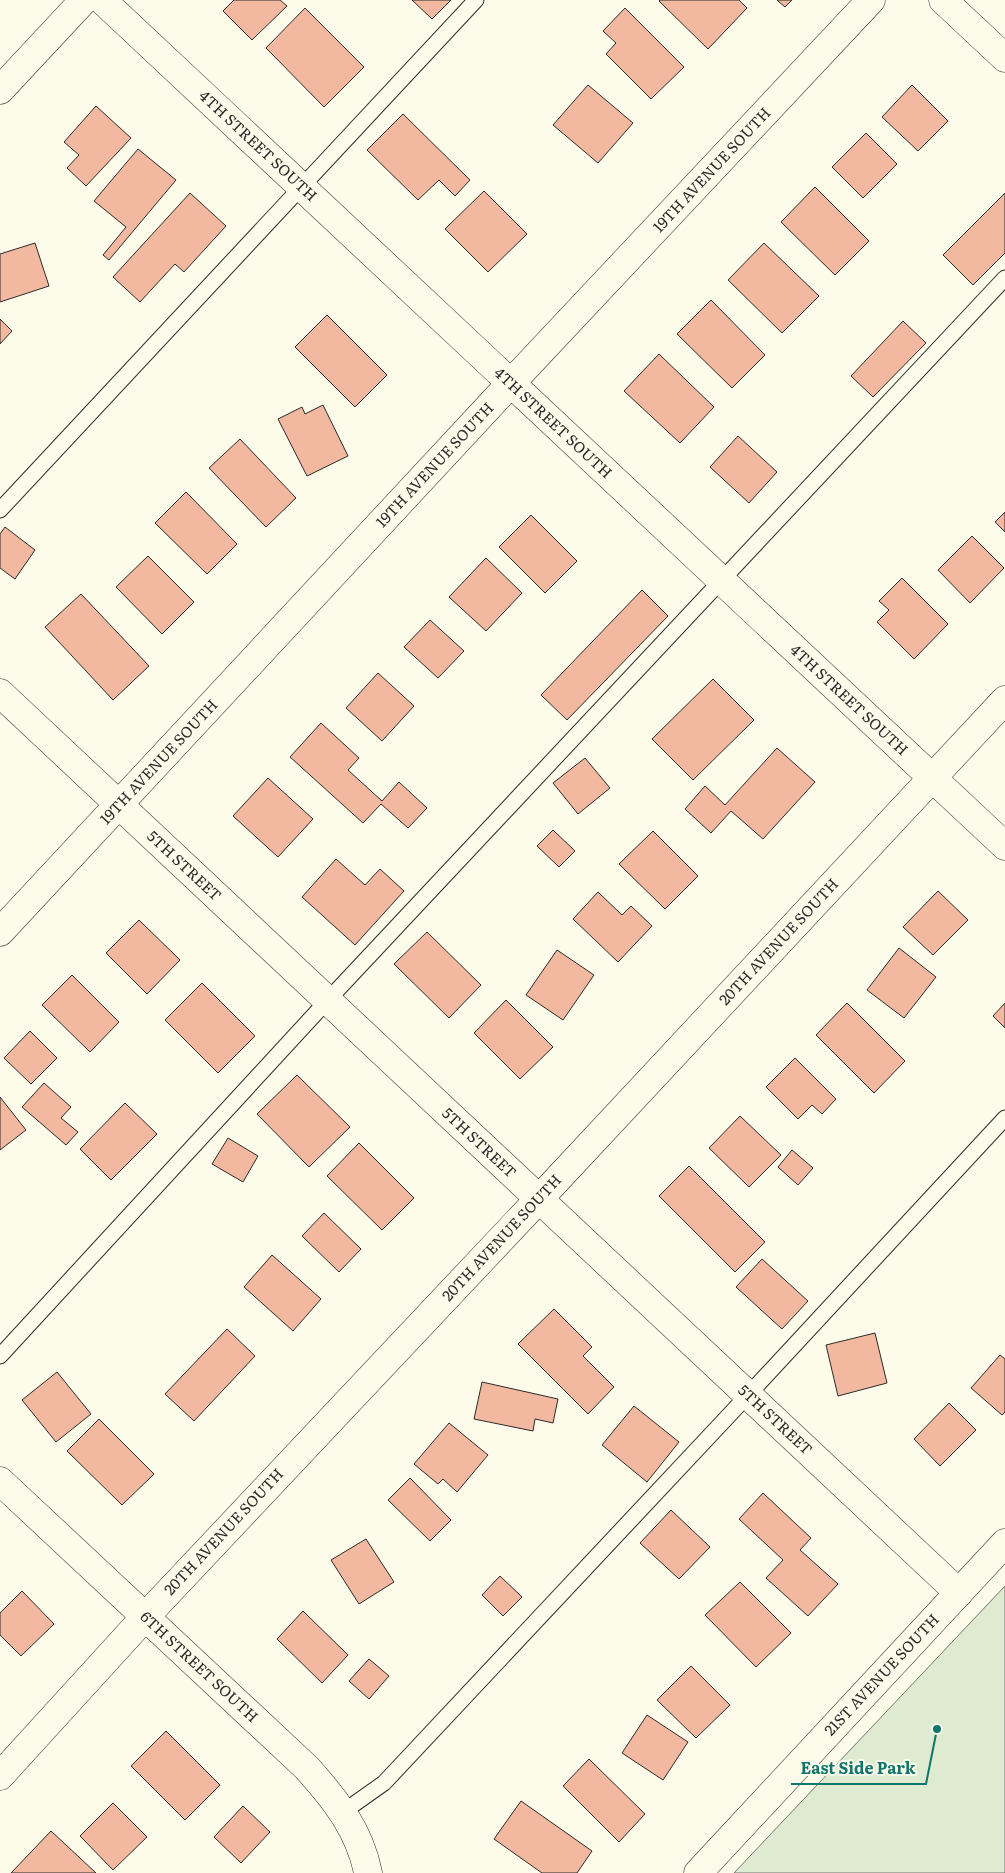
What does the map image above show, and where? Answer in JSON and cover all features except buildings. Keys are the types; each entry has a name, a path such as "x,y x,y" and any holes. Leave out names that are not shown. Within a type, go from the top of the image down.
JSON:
{"street":[{"path":"0,90 84,0"},
{"name":"4TH STREET SOUTH","path":"102,0 1005,846"},
{"name":"19TH AVENUE SOUTH","path":"0,932 511,383 872,0"},
{"path":"943,0 1005,58"},
{"name":"5TH STREET","path":"0,693 959,1593"},
{"name":"20TH AVENUE SOUTH","path":"0,1776 145,1617 1005,700"},
{"name":"6TH STREET SOUTH","path":"0,1481 307,1768 331,1794 343,1812 364,1855 368,1873"},
{"name":"21ST AVENUE SOUTH","path":"698,1873 1005,1543"}],"lane":[{"path":"0,510 476,0"},
{"path":"0,1356 327,1001 722,582 1005,278"},
{"path":"343,1812 384,1783 1005,1118"}],"green space":[{"path":"1005,1586 1005,1873 734,1873"}],"place":[{"name":"East Side Park","path":"937,1729"}]}
